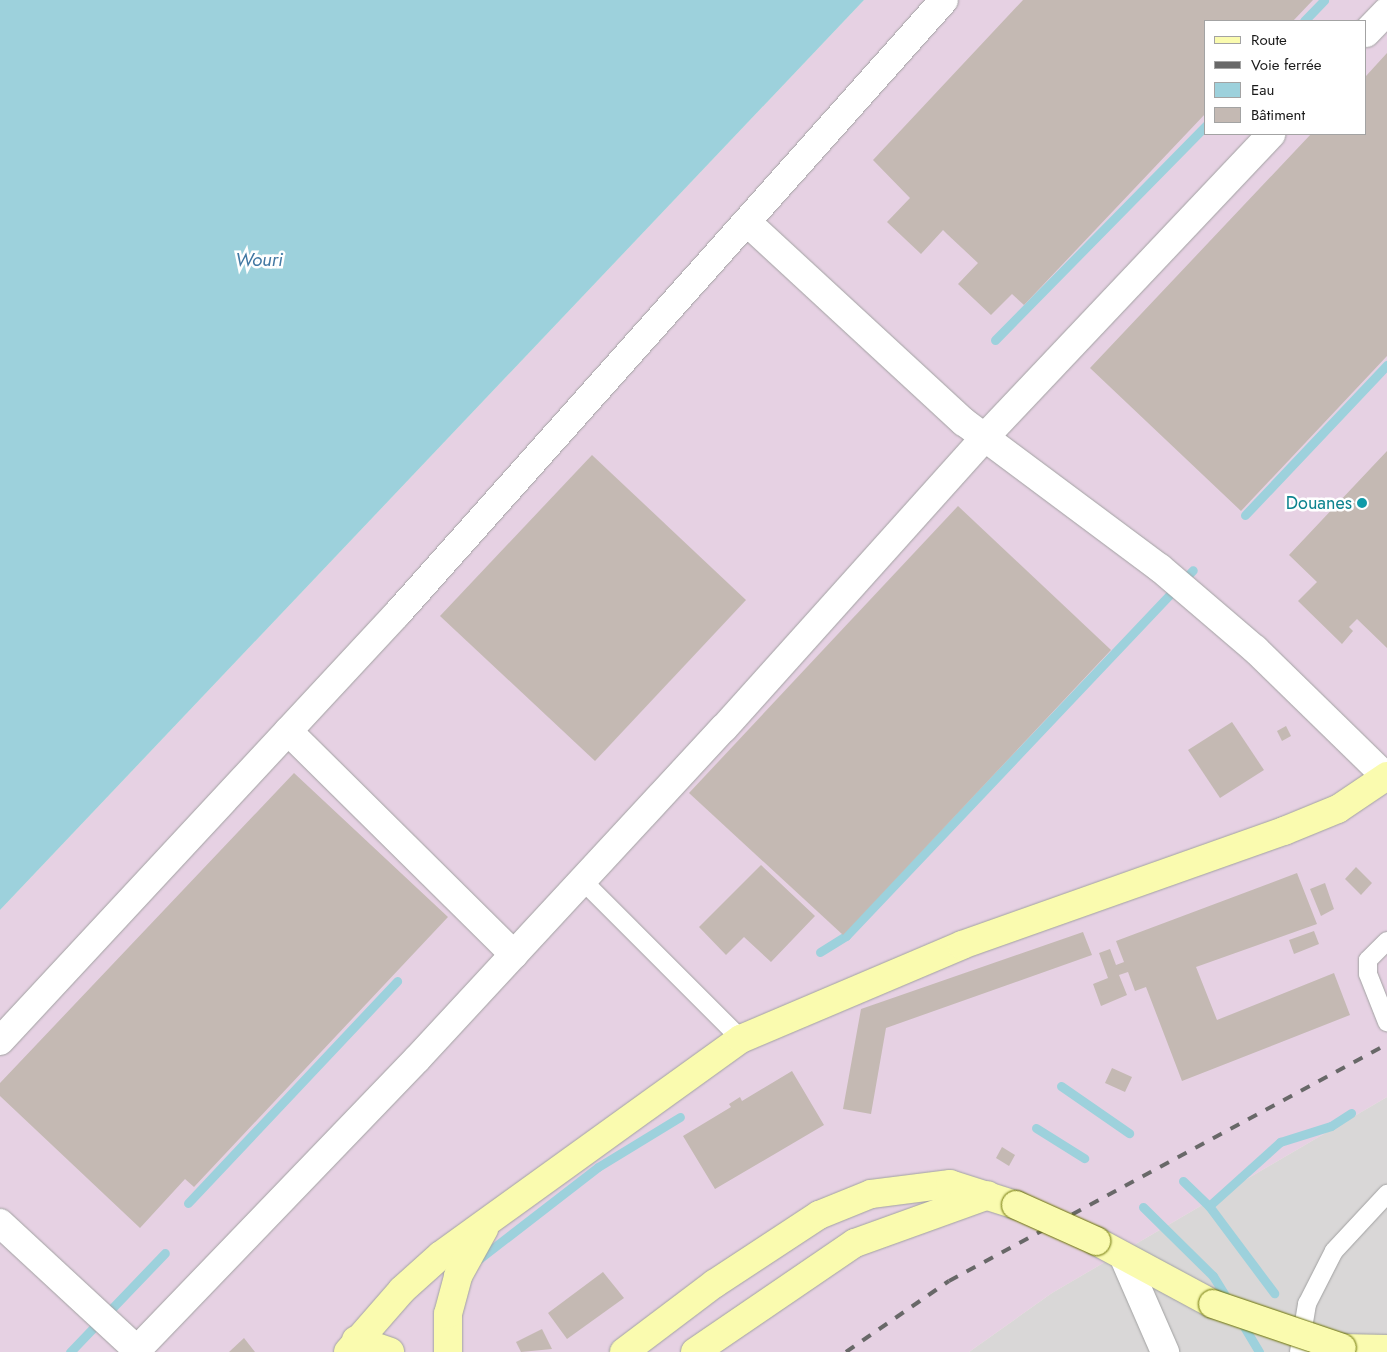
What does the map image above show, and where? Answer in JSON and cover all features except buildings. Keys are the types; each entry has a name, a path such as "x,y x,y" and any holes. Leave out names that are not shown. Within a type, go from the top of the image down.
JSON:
{"street":[{"path":"0,1041 288,731 748,223 944,0"},
{"path":"1367,32 1387,11"},
{"path":"0,1223 136,1351 514,955 984,438 1270,135"},
{"path":"352,1346 441,1255 487,1224 741,1039 962,945 1284,831 1338,808 1387,776 1254,649 1160,568 984,438 748,223"},
{"path":"288,731 514,955"},
{"path":"624,1352 714,1284 819,1215 871,1194 908,1187 950,1184 1016,1205 1096,1240 1124,1258 1213,1304 1342,1348 1387,1349"},
{"path":"695,1352 855,1243 988,1195"},
{"path":"448,1352 448,1314 458,1276 487,1224"},
{"path":"1124,1258 1165,1352"},
{"path":"352,1346 390,1352"}],"lane":[{"path":"583,881 741,1039"},
{"path":"1387,941 1368,960 1368,974 1387,1022"},
{"path":"1299,1352 1307,1304 1334,1250 1387,1194"}],"shaded area":[{"path":"864,0 1387,0 1387,1097 1052,1293 969,1352 0,1352 0,910"},
{"path":"1387,1097 1387,1352 969,1352 1052,1293"}],"water":[{"name":"Wouri","path":"0,0 864,0 0,910"}],"waterway":[{"path":"1305,20 1324,0"},
{"path":"995,340 1204,127"},
{"path":"1245,515 1387,365"},
{"path":"820,952 846,936 1193,570"},
{"path":"188,1203 397,981"},
{"path":"1061,1086 1129,1133"},
{"path":"1209,1206 1280,1142 1331,1126 1351,1113"},
{"path":"479,1259 598,1167 680,1117"},
{"path":"1036,1128 1084,1158"},
{"path":"1183,1181 1209,1206 1274,1293"},
{"path":"1143,1207 1213,1276 1229,1302"},
{"path":"70,1352 165,1253"},
{"path":"1240,1320 1259,1352"}],"railway":[{"path":"846,1352 949,1281 1387,1044"}],"place":[{"name":"Douanes","path":"1362,503"}]}
